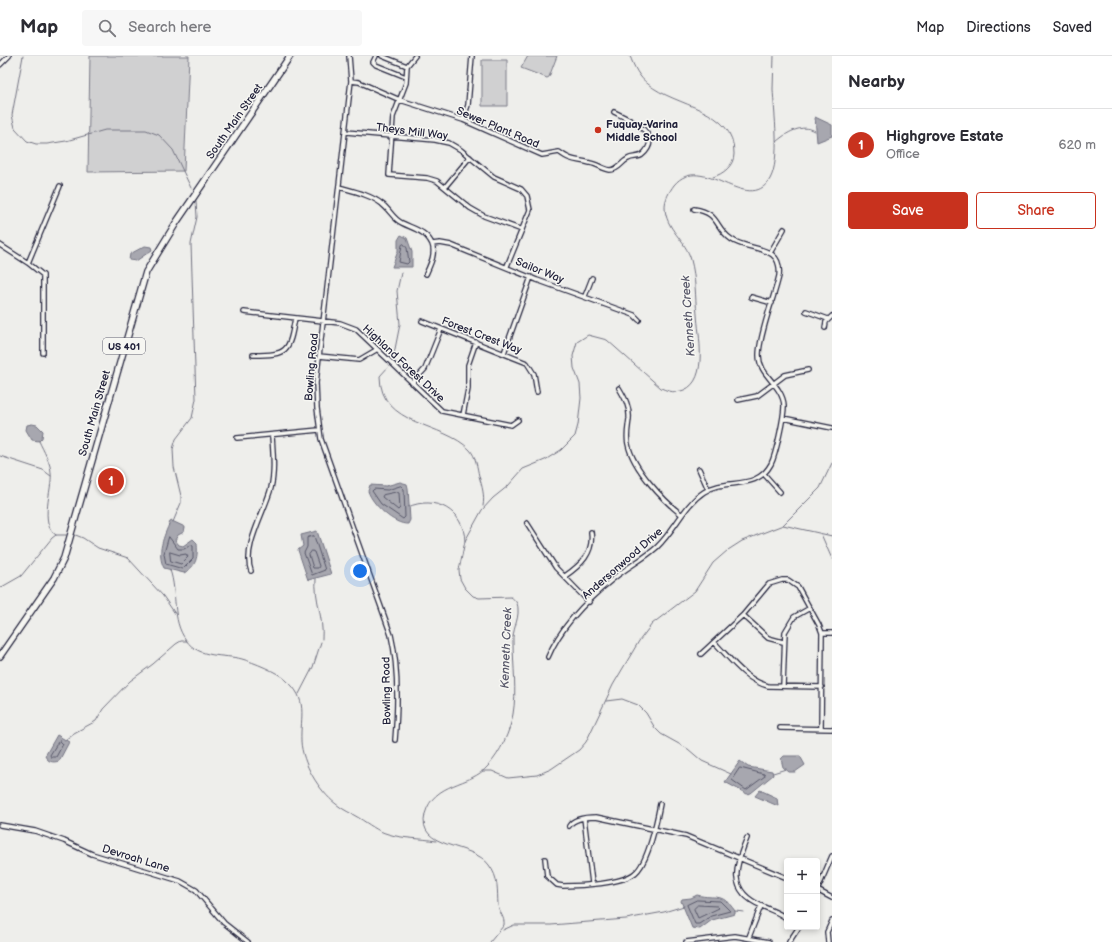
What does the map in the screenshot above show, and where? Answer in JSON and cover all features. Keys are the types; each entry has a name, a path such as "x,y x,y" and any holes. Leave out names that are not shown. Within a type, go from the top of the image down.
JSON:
{"highway":[{"name":"South Main Street","path":"0,656 54,578 64,558 146,272 176,223 290,56"}],"street":[{"path":"0,65 9,56"},
{"name":"Bowling Road","path":"349,56 351,81 346,132 316,383 319,430 338,490 391,635 396,654 398,715 395,740"},
{"path":"376,56 373,62 376,65 406,76"},
{"path":"382,56 407,66"},
{"path":"415,56 407,66 400,100 394,117 389,175 427,178 437,181 470,208 484,216 522,230"},
{"path":"463,120 468,105 472,56"},
{"name":"Sewer Plant Road","path":"351,81 363,83 400,100 463,120 542,155 559,152 573,161 590,163 612,170 620,167 628,159 642,155 647,150 649,143 649,137 645,129 614,112"},
{"name":"Theys Mill Way","path":"346,132 435,140 450,143 494,177 521,189 527,196 530,210 507,266"},
{"path":"445,186 470,158"},
{"path":"28,263 60,186"},
{"path":"339,187 371,198 383,204 392,216 425,234 432,244 433,256 426,274"},
{"path":"694,210 710,214 727,237 733,241 760,248 770,253 776,260 780,270 759,355 762,368 774,384 784,402 783,418 773,460 764,474 748,483 708,489 699,469"},
{"path":"770,253 784,229"},
{"name":"Sailor Way","path":"432,244 440,243 451,245 507,266 531,277 634,315 639,320"},
{"path":"0,245 40,271 44,282 43,353"},
{"path":"504,353 531,277"},
{"path":"585,296 592,278"},
{"path":"751,297 772,302"},
{"path":"806,311 830,318 825,328"},
{"name":"Highland Forest Drive","path":"244,312 340,323 356,329 376,350 442,411 511,425 518,420"},
{"path":"253,355 277,355 286,349 291,338 295,318"},
{"name":"Forest Crest Way","path":"422,321 527,363 534,374 537,392"},
{"path":"412,383 425,369 441,329"},
{"path":"463,415 468,389 468,365 476,342"},
{"path":"320,356 359,360 376,350"},
{"path":"738,400 757,396 789,373 808,370"},
{"path":"619,388 627,402 629,411 628,444 632,456 658,493 682,515"},
{"path":"783,418 832,428"},
{"path":"237,438 272,436 319,430"},
{"path":"251,571 248,564 254,530 271,488 274,464 272,436"},
{"path":"764,474 780,492"},
{"name":"Andersonwood Drive","path":"548,657 564,628 614,578 656,548 667,536 682,515 702,493 708,489"},
{"path":"527,523 556,568 589,602"},
{"path":"564,576 584,561 590,550 590,532"},
{"path":"701,654 743,615 770,584 782,580 788,580 798,587 822,633 821,728"},
{"path":"783,686 783,642 788,623 794,617 810,608"},
{"path":"743,615 768,638 783,642"},
{"path":"822,633 832,633"},
{"path":"714,642 755,682 768,686 822,687"},
{"path":"780,728 832,728"},
{"path":"545,859 547,876 557,885 568,886 625,879 636,873 641,865 655,829 660,804"},
{"path":"584,818 592,883"},
{"path":"569,826 572,822 584,818 600,818 686,836 784,877"},
{"name":"Devroah Lane","path":"0,825 35,831 64,841 92,854 180,881 196,890 224,923 248,942"},
{"path":"747,838 736,870 738,885 747,898 784,918"},
{"path":"820,884 832,856"},
{"path":"820,892 832,898"},
{"path":"749,937 761,906"},
{"path":"828,942 827,932 832,921"},
{"path":"789,942 797,930"},
{"path":"723,937 724,942"},
{"path":"686,942 723,937 749,937 769,942"}],"shaded area":[{"path":"90,56 189,56 184,171 88,172"},
{"path":"528,56 557,56 549,77 547,78 521,68"},
{"path":"482,60 507,60 507,106 482,106"}],"water":[{"path":"815,117 832,125 832,136 817,142"},
{"path":"401,235 407,238 412,252 412,267 392,267 398,251 398,240"},
{"path":"145,246 151,247 152,250 136,261 129,260 130,254"},
{"path":"27,425 37,425 43,431 42,438 39,441 32,440 26,430"},
{"path":"400,482 407,484 408,488 410,520 408,524 396,521 384,513 374,502 368,491 370,485 386,486"},
{"path":"172,521 185,527 184,532 178,535 175,540 179,545 183,546 193,539 197,543 196,560 192,567 184,573 164,568 162,562 162,545 165,533 170,522"},
{"path":"317,531 331,574 308,580 298,550 303,546 301,535"},
{"path":"57,735 69,742 59,761 53,762 49,761 45,756"},
{"path":"784,756 800,756 805,765 795,772 789,772 783,767 781,759"},
{"path":"740,761 748,767 772,771 773,775 751,793 747,794 725,782"},
{"path":"760,790 777,798 778,806 755,796"},
{"path":"697,895 722,898 735,911 735,914 712,920 700,929 692,928 681,901 682,899 691,898"}],"waterway":[{"path":"23,56 12,115 15,128 27,141 36,144 47,144 66,141 105,130 146,130 159,135 173,150 191,188"},
{"path":"630,56 637,72 648,84 659,92 702,110 725,127 732,139 734,158 727,169 713,177"},
{"name":"Kenneth Creek","path":"490,942 504,925 504,920 498,905 497,884 492,870 481,858 471,852 437,840 429,834 425,826 425,814 430,803 436,796 444,790 472,778 480,773 492,761 507,735 513,714 515,687 513,638 518,617 517,605 511,597 479,598 473,596 465,588 460,579 459,570 465,541 482,510 493,498 508,486 523,469 545,460 561,450 575,436 578,425 581,398 580,384 574,368 573,356 577,342 588,335 607,340 661,388 672,392 678,392 692,385 697,377 700,356 694,274 691,260 685,246 668,222 665,207 666,201 674,185 685,176 698,175 750,191 761,188 770,179 775,160 776,148 773,89 774,56"},
{"path":"776,142 784,135 794,130 805,128 815,131"},
{"path":"173,522 181,503 181,496 174,467 173,449 176,439 192,418 196,399 191,244 197,217 196,201"},
{"path":"393,359 400,324 397,291 401,273"},
{"path":"389,366 380,376 383,393 390,405 415,422 459,441 470,450 475,459 482,487 484,498 483,506"},
{"path":"39,441 51,469 47,515 51,530 56,535"},
{"path":"0,456 43,470 51,476"},
{"path":"783,525 820,488 832,463"},
{"path":"408,507 428,503 438,504 446,508 454,513 459,521 463,530 465,541"},
{"path":"482,771 492,771 508,778 537,775 551,769 579,750 586,742 613,685 639,641 652,624 695,591 713,563 728,550 742,541 783,525 832,536"},
{"path":"73,534 83,538 98,548 128,558 163,596 176,615"},
{"path":"821,534 832,559"},
{"path":"0,588 21,576 52,538 56,535 66,535"},
{"path":"170,570 174,588 178,624 181,632 191,646 212,655 242,659 259,665 282,677 298,694 302,709 301,741 304,758 312,776 324,792 341,808 384,833 400,837 436,841"},
{"path":"316,578 316,593 322,624 322,639"},
{"path":"65,740 74,733 96,721 103,709 130,681 176,644 181,641 187,641"},
{"path":"299,694 313,667 321,642"},
{"path":"606,701 622,699 638,705 646,713 655,728 661,734 688,749 702,761 731,774"},
{"path":"773,773 786,769"},
{"path":"503,930 514,925 551,925 626,919 664,912 684,906"},
{"path":"735,911 744,912"}],"place":[{"name":"Fuquay-Varina Middle School","path":"598,130"},
{"name":"Highgrove Estate","path":"111,481"}]}
